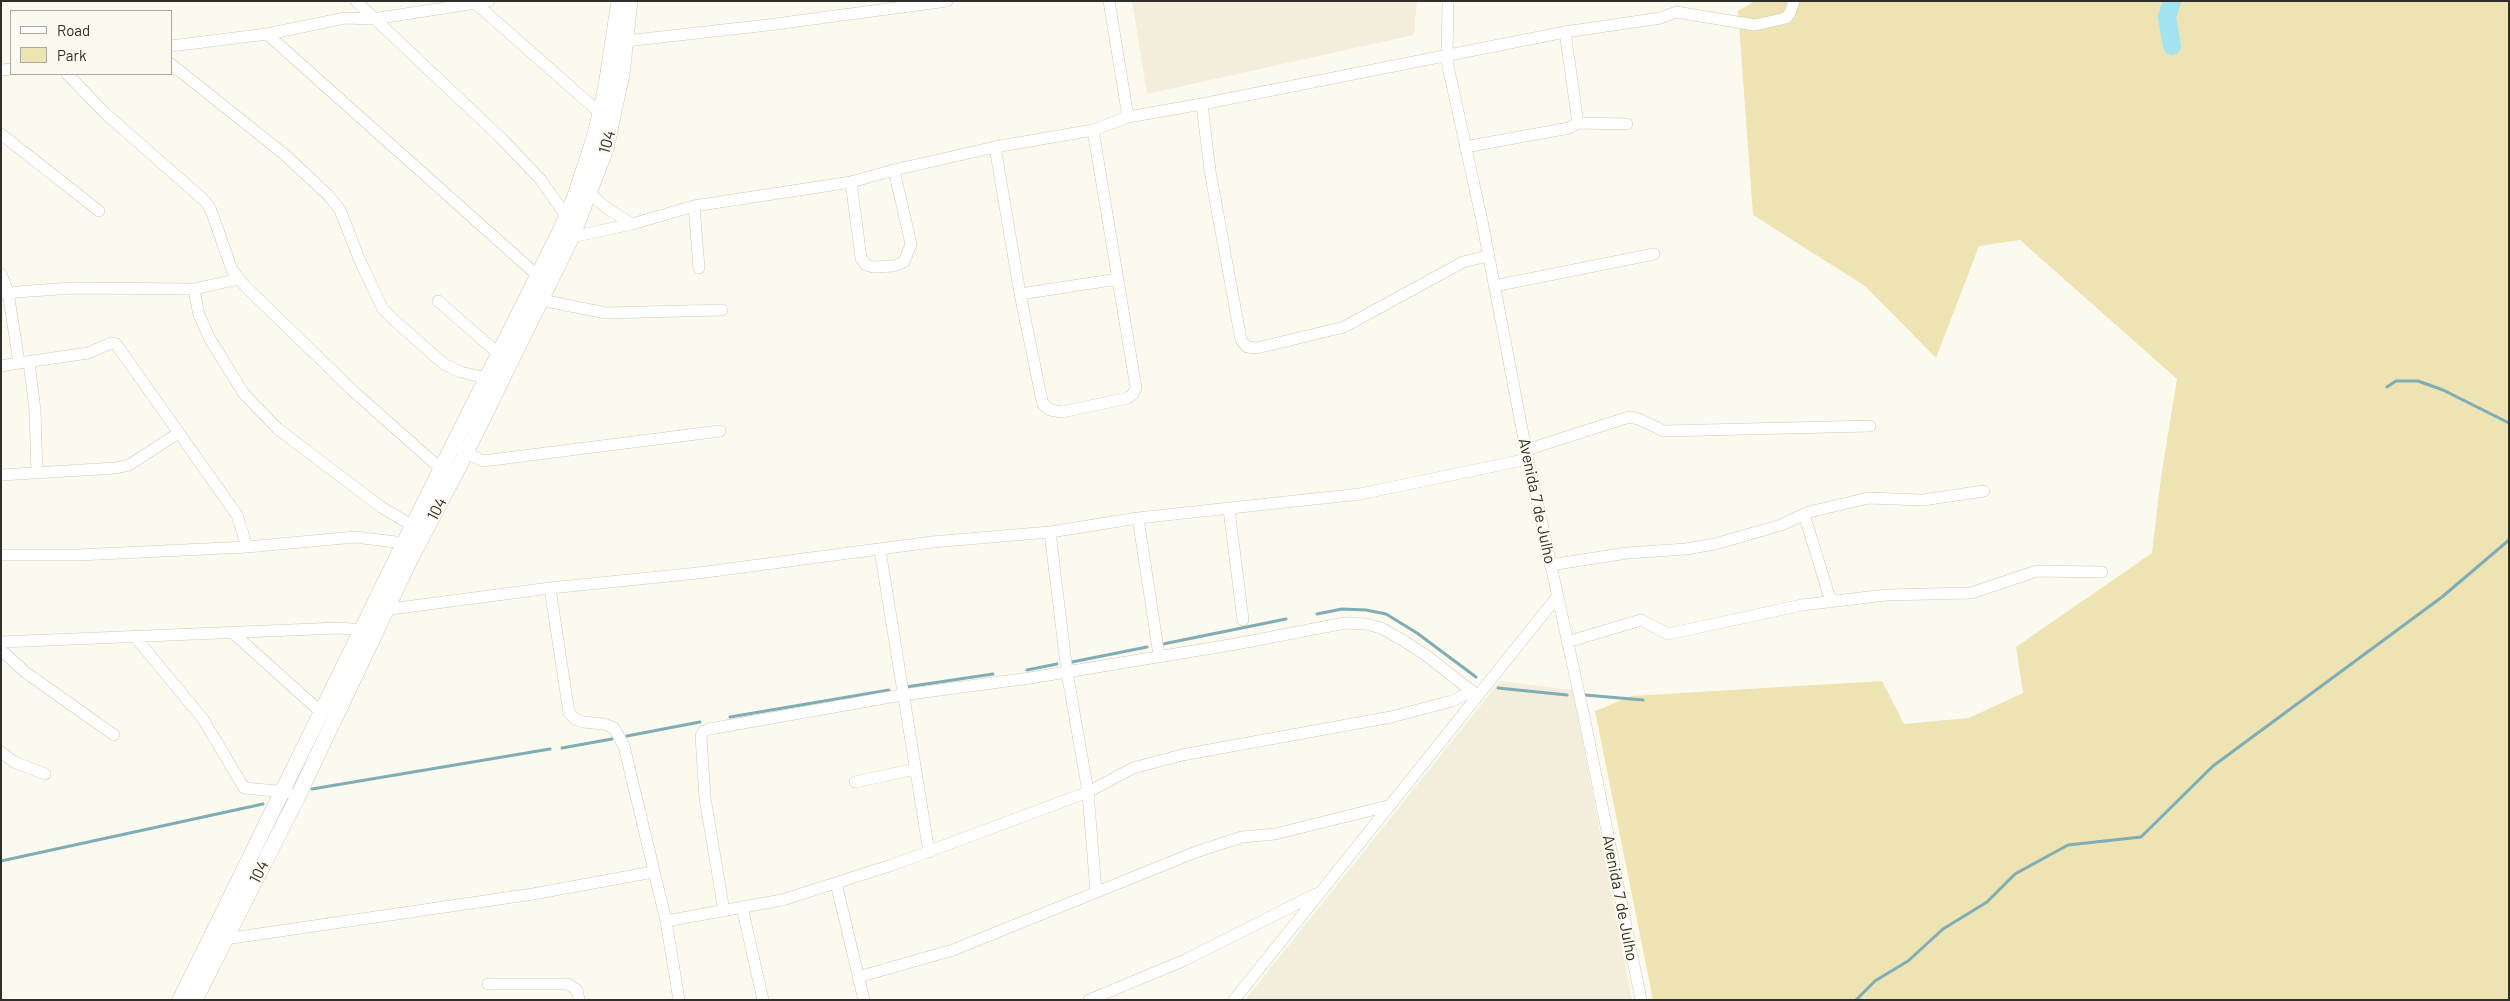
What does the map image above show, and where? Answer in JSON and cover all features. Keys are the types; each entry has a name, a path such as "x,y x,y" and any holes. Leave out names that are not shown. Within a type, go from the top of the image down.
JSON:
{"street":[{"path":"356,1 502,139 541,180 566,216"},
{"path":"172,46 267,34 345,18 373,19 489,1"},
{"path":"180,1000 291,793 322,713 441,469 460,449 487,378 538,276 566,234 566,216 584,170 620,39 619,1"},
{"name":"104","path":"195,1000 225,939 291,793 388,608 460,449 541,300 566,234 590,194 606,149 615,111 620,39 630,1"},
{"path":"620,39 768,26 947,1"},
{"path":"1109,1 1128,117"},
{"name":"Avenida 7 de Julho","path":"1448,1 1446,56 1641,1000"},
{"path":"566,234 632,224 694,206 851,182 894,170 995,147 1093,130 1128,117 1565,32 1660,18 1677,7 1755,25 1789,16 1794,1"},
{"path":"474,2 600,113"},
{"path":"1565,32 1578,123"},
{"path":"267,34 538,276"},
{"path":"172,65 284,154 329,196 340,210 360,261 383,309 395,321 444,364 460,372 487,378"},
{"path":"67,75 106,114 206,201 211,210 232,270 239,279 285,327 441,469"},
{"path":"1202,104 1210,171 1241,340 1247,348 1257,348 1344,327 1463,262 1488,256"},
{"path":"1465,147 1569,128 1578,123 1627,124"},
{"path":"995,147 1020,294 1043,404 1050,410 1062,412 1119,401 1133,394 1136,388 1093,130"},
{"path":"1,134 99,211"},
{"path":"851,182 861,258 866,265 873,267 894,266 904,262 911,244 894,170"},
{"path":"590,194 608,209 632,224"},
{"path":"694,206 699,268"},
{"path":"1494,286 1654,254"},
{"path":"1,274 35,411 37,472"},
{"path":"5,292 73,288 194,289 239,279"},
{"path":"1020,294 1118,279"},
{"path":"194,289 199,315 210,339 244,394 278,430 381,507 413,526"},
{"path":"541,300 606,313 722,310"},
{"path":"438,301 499,354"},
{"path":"1,366 88,353 111,343 116,344 177,434 237,515 247,547"},
{"path":"372,612 388,608 550,588 698,573 932,542 1050,532 1138,518 1360,494 1527,455 1629,418 1639,419 1664,431 1870,426"},
{"path":"460,449 483,461 720,430"},
{"path":"1,475 129,465 177,434"},
{"path":"1550,565 1627,553 1686,549 1782,524 1804,514 1844,502 1868,498 1923,500 1984,491"},
{"path":"1230,509 1243,620"},
{"path":"1804,514 1830,602"},
{"path":"1138,518 1159,655"},
{"path":"1050,532 1067,672 1088,792 1096,892"},
{"path":"1,555 78,554 247,547 355,537 404,543"},
{"path":"880,550 914,769 929,852"},
{"path":"1567,642 1631,622 1645,621 1668,634 1802,604 1896,594 1971,593 2037,571 2102,572"},
{"path":"550,588 569,713 575,719 583,722 610,726 618,733 624,746 666,921 679,1000"},
{"path":"1234,1000 1475,694 1557,597"},
{"path":"724,911 705,798 701,742 704,731 902,695 1067,672 1159,655 1236,644 1345,623 1366,624 1381,628 1427,656 1475,694"},
{"path":"1,642 135,638 175,634 339,628 363,630"},
{"path":"233,633 322,713"},
{"path":"135,638 203,719 244,788 291,793"},
{"path":"1,650 25,672 114,735"},
{"path":"666,921 782,900 836,883 929,852 1088,792 1133,768 1155,761 1391,717 1475,694"},
{"path":"1,752 14,762 46,774"},
{"path":"855,782 914,769"},
{"path":"858,977 953,950 1196,852 1242,837 1276,834 1388,806"},
{"path":"225,939 533,894 653,872"},
{"path":"836,883 864,1000"},
{"path":"1089,1000 1185,960 1319,892"},
{"path":"742,907 763,1000"},
{"path":"488,984 568,984 577,990 579,1000"}],"shaded area":[{"path":"1132,1 1417,1 1414,35 1147,94"},
{"path":"1500,681 1573,690 1632,1000 1245,1000"}],"green space":[{"path":"1755,1 2509,1 2509,1000 1653,1000 1595,711 1632,696 1882,681 1904,724 1969,718 2023,693 2016,647 2152,553 2161,477 2177,379 2020,240 1979,246 1936,358 1865,286 1753,215 1738,11"}],"waterway":[{"path":"2172,1 2167,17 2172,46"},
{"path":"2387,387 2396,381 2418,381 2443,390 2509,423"},
{"path":"1856,1000 1875,981 1908,961 1943,929 1987,902 2015,874 2068,845 2141,837 2213,766 2442,597 2509,540"},
{"path":"1317,614 1342,609 1366,610 1386,614 1417,633 1476,677"},
{"path":"1163,644 1286,619"},
{"path":"1072,662 1147,647"},
{"path":"1027,670 1057,664"},
{"path":"906,687 993,674"},
{"path":"1498,688 1567,695"},
{"path":"730,717 889,690"},
{"path":"1585,695 1643,700"},
{"path":"627,736 700,722"},
{"path":"562,748 612,739"},
{"path":"312,789 550,749"},
{"path":"1,861 263,804"}]}
